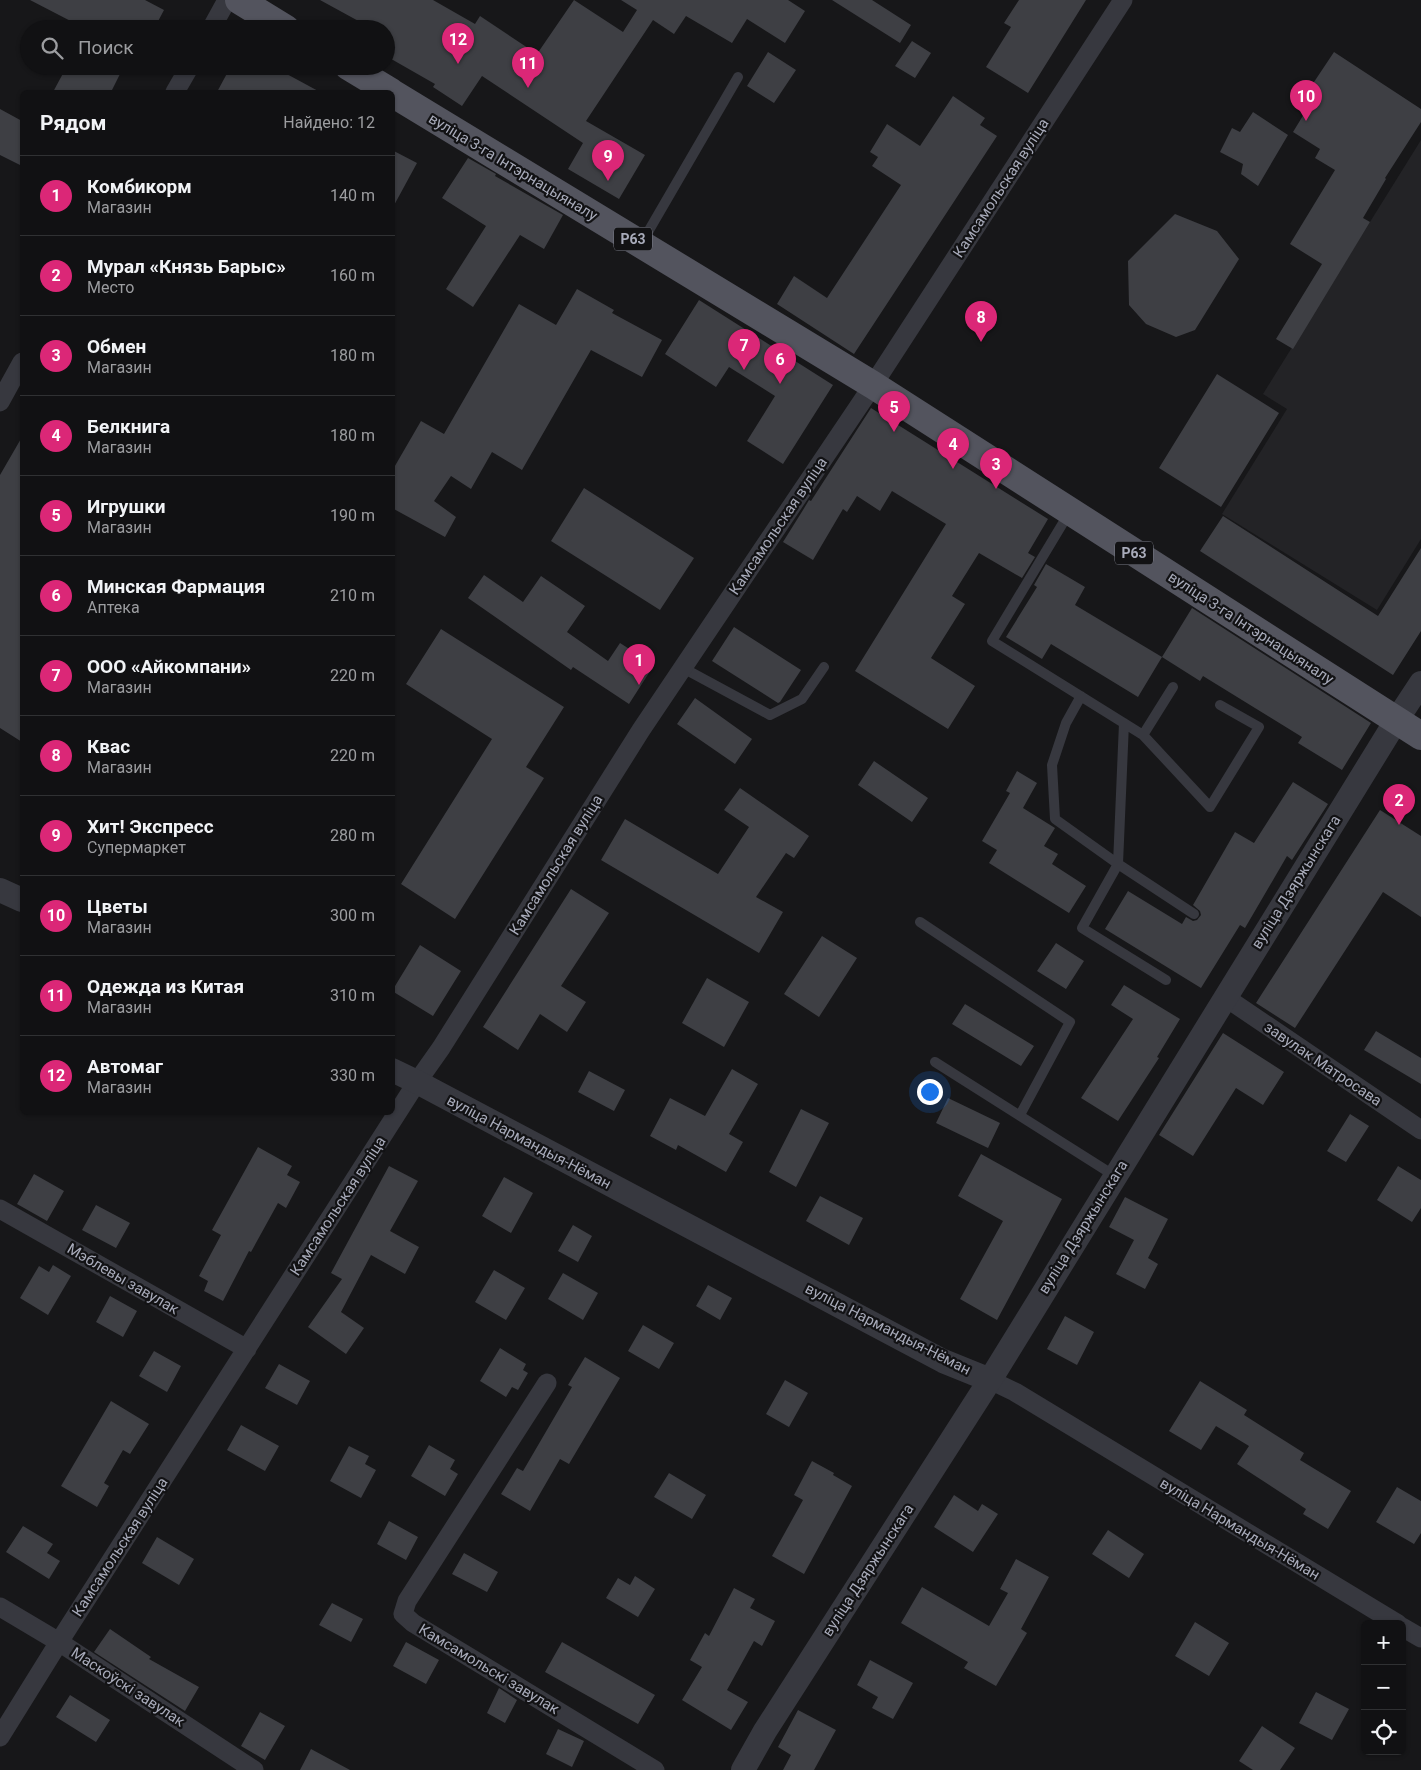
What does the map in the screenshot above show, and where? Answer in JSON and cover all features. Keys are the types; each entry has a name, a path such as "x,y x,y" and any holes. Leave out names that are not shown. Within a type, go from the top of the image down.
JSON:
{"main road":[{"path":"239,0 271,20"},
{"name":"вуліца 3-га Інтэрнацыяналу","path":"363,75 387,90"},
{"name":"вуліца 3-га Інтэрнацыяналу","path":"395,95 873,385 1421,736"}],"street":[{"path":"216,20 227,0"},
{"name":"Камсамольская вуліца","path":"0,1737 417,1082 441,1048 640,730 873,385 1123,0"},
{"path":"176,90 185,75"},
{"path":"0,402 20,366"},
{"name":"вуліца Дзяржынскага","path":"743,1770 765,1731 990,1380 1396,720 1421,683"},
{"path":"0,890 20,899"},
{"name":"завулак Матросава","path":"1225,997 1421,1130"},
{"name":"вуліца Нармандыя-Нёман","path":"395,1071 943,1360 1015,1392 1391,1620"},
{"name":"Мэблевы завулак","path":"0,1209 247,1349"},
{"name":"Камсамольскі завулак","path":"547,1383 407,1600 403,1614 413,1623 655,1770"},
{"name":"Маскоўскі завулак","path":"0,1607 59,1642 254,1770"},
{"path":"1406,1629 1421,1638"}],"lane":[{"path":"641,244 738,77"},
{"path":"1070,512 992,641 1143,735 1210,807 1259,727 1220,705"},
{"path":"683,668 770,715 802,699 824,667"},
{"path":"1143,735 1173,687"},
{"path":"1081,696 1066,723 1052,765 1055,819 1118,864 1194,914"},
{"path":"1124,723 1118,864 1082,928 1166,980"},
{"path":"920,922 1070,1022 1020,1115"},
{"path":"935,1062 1115,1176"}],"shaded area":[{"path":"1421,140 1421,539 1377,610 1222,514 1287,409 1263,394"}],"building":[{"path":"30,0 145,0 164,10 159,20 69,20"},
{"path":"320,0 433,0 475,24 480,16 537,54 574,0 623,32 637,10 621,0 788,0 805,11 785,43 747,19 732,43 686,16 674,34 653,20 586,121 645,155 619,199 568,169 583,143 482,76 462,106 433,87 435,84 395,61 395,20 357,20"},
{"path":"832,0 872,0 911,25 900,43"},
{"path":"1019,0 1086,0 1028,93 986,67 1011,27 1004,23"},
{"path":"912,41 931,53 915,78 895,66"},
{"path":"768,52 796,70 774,103 747,86"},
{"path":"1334,52 1421,109 1421,122 1385,178 1363,218 1370,222 1293,349 1276,339 1322,264 1290,244 1335,170 1315,158 1320,149 1293,132 1315,96 1308,91"},
{"path":"62,75 120,75 112,90 54,90"},
{"path":"226,75 289,75 316,90 218,90"},
{"path":"953,96 985,118 980,125 997,136 854,354 777,304 794,276 827,298 901,185 872,166 878,157 870,152 887,124 920,146"},
{"path":"0,109 20,120 20,165 0,155"},
{"path":"1253,112 1288,135 1258,186 1241,174 1243,164 1220,152 1232,128 1240,132"},
{"path":"395,152 417,163 395,203"},
{"path":"468,158 496,174 495,176 563,215 544,249 520,235 473,307 446,289 486,226 442,198"},
{"path":"1175,214 1217,231 1239,259 1195,330 1176,337 1146,324 1129,305 1128,261"},
{"path":"577,289 614,310 612,313 662,340 642,377 591,350 522,470 492,452 471,489 451,476 434,501 456,517 445,537 395,510 395,466 421,421 444,434 519,304 556,325"},
{"path":"699,300 833,385 783,464 747,441 775,396 729,367 716,387 665,354"},
{"path":"1217,374 1279,413 1221,507 1159,468"},
{"path":"871,408 1048,519 1028,553 1035,557 1022,578 979,553 952,596 965,604 931,658 975,686 948,729 855,671 946,524 892,491 880,511 857,496 847,512 843,509 813,560 783,542"},
{"path":"20,440 20,741 0,728 0,475"},
{"path":"584,488 694,558 660,610 551,541"},
{"path":"1223,516 1378,616 1421,548 1421,631 1393,675 1200,551"},
{"path":"1046,564 1085,587 1075,605 1162,657 1138,697 1051,644 1042,659 1006,637 1037,587 1034,585"},
{"path":"484,575 523,602 541,576 585,606 567,632 608,661 620,643 654,665 629,704 573,667 571,670 468,598"},
{"path":"1192,608 1371,723 1342,770 1298,743 1302,737 1203,676 1200,681 1162,657"},
{"path":"734,627 801,670 780,702 778,703 712,661"},
{"path":"441,629 564,707 526,767 544,778 455,919 401,884 492,739 406,684"},
{"path":"695,698 752,739 735,764 677,724"},
{"path":"874,761 928,798 912,822 858,785"},
{"path":"1017,771 1037,783 1023,808 1055,828 1044,846 1058,854 1052,864 1086,886 1069,913 989,863 997,850 982,841 1010,793 1006,791"},
{"path":"1293,782 1328,804 1292,860 1287,856 1245,928 1240,925 1201,988 1105,929 1128,891 1182,924 1186,917 1193,921 1197,920 1201,915 1200,911 1193,905 1235,832 1254,843"},
{"path":"740,788 809,836 794,858 786,853 756,897 783,912 759,953 601,860 625,819 718,874 749,827 724,810"},
{"path":"1380,810 1421,836 1421,917 1383,892 1295,1028 1256,1003"},
{"path":"571,889 609,913 561,986 586,1002 567,1032 540,1014 518,1050 483,1027"},
{"path":"822,936 857,958 819,1017 784,994"},
{"path":"1056,943 1084,961 1066,989 1037,971"},
{"path":"420,945 461,971 433,1016 395,993 395,986"},
{"path":"707,978 749,1002 724,1047 682,1023"},
{"path":"1124,985 1180,1019 1157,1057 1159,1058 1118,1121 1081,1098 1133,1019 1111,1005"},
{"path":"965,1004 1034,1046 1021,1066 952,1024"},
{"path":"1376,1031 1421,1058 1421,1084 1364,1050"},
{"path":"1223,1033 1284,1072 1263,1105 1236,1088 1193,1156 1159,1135"},
{"path":"732,1069 758,1084 729,1134 743,1142 726,1172 678,1145 676,1150 650,1136 670,1098 705,1116"},
{"path":"589,1071 625,1090 614,1111 578,1092"},
{"path":"948,1098 1000,1123 988,1148 936,1123"},
{"path":"801,1109 829,1123 796,1187 769,1172"},
{"path":"1350,1114 1369,1126 1346,1162 1327,1151"},
{"path":"258,1147 292,1166 287,1175 300,1182 286,1208 278,1203 251,1252 249,1251 223,1301 204,1291 208,1281 199,1276 221,1235 212,1230"},
{"path":"981,1154 1062,1199 997,1320 960,1299 1003,1221 958,1196"},
{"path":"389,1166 418,1181 390,1231 419,1247 405,1274 371,1255 341,1312 364,1328 346,1354 308,1327 342,1279 331,1273"},
{"path":"1398,1166 1421,1180 1421,1208 1412,1222 1377,1200"},
{"path":"34,1174 64,1191 47,1221 17,1204"},
{"path":"504,1177 533,1193 511,1233 482,1216"},
{"path":"820,1196 863,1218 849,1245 806,1221"},
{"path":"1125,1197 1168,1219 1148,1258 1158,1264 1145,1289 1116,1274 1134,1240 1109,1227"},
{"path":"96,1205 130,1223 116,1248 82,1230"},
{"path":"573,1225 592,1236 578,1262 558,1251"},
{"path":"53,1265 71,1276 48,1315 20,1298 39,1266 49,1272"},
{"path":"494,1270 525,1288 506,1320 475,1302"},
{"path":"563,1273 598,1293 583,1320 548,1299"},
{"path":"708,1285 732,1298 720,1320 696,1306"},
{"path":"110,1296 137,1311 123,1337 96,1322"},
{"path":"1065,1316 1094,1332 1077,1365 1047,1349"},
{"path":"643,1325 674,1343 659,1369 628,1351"},
{"path":"500,1348 526,1364 523,1370 528,1373 518,1390 512,1387 506,1397 480,1381"},
{"path":"154,1351 181,1366 167,1392 139,1376"},
{"path":"585,1357 620,1378 569,1464 560,1459 530,1511 501,1494 517,1468 523,1471 572,1387 568,1385"},
{"path":"279,1364 310,1381 297,1405 265,1388"},
{"path":"785,1380 808,1393 789,1427 766,1414"},
{"path":"1200,1381 1247,1410 1244,1415 1304,1453 1300,1460 1351,1491 1328,1529 1303,1514 1306,1509 1237,1464 1249,1446 1216,1426 1201,1450 1169,1431"},
{"path":"111,1401 149,1424 130,1454 123,1450 104,1483 109,1486 97,1507 61,1486"},
{"path":"241,1425 279,1446 265,1471 227,1450"},
{"path":"429,1445 455,1460 450,1469 458,1474 445,1496 411,1476"},
{"path":"349,1446 369,1456 365,1464 376,1470 361,1498 330,1481"},
{"path":"812,1461 852,1486 804,1574 772,1556 803,1500 794,1495"},
{"path":"669,1473 706,1495 692,1519 654,1497"},
{"path":"1397,1487 1421,1501 1421,1533 1414,1544 1376,1522"},
{"path":"954,1495 978,1511 982,1504 998,1514 973,1552 934,1527"},
{"path":"389,1521 418,1537 406,1560 377,1544"},
{"path":"23,1526 53,1544 47,1553 60,1561 49,1579 6,1552"},
{"path":"1108,1530 1144,1554 1129,1578 1092,1554"},
{"path":"157,1537 194,1559 179,1585 142,1563"},
{"path":"464,1553 498,1572 487,1592 452,1574"},
{"path":"1016,1559 1049,1577 1021,1629 1027,1633 996,1686 964,1668 968,1662 901,1623 922,1587 989,1626 1008,1593 1000,1589"},
{"path":"635,1576 655,1589 638,1617 606,1598 618,1578 630,1585"},
{"path":"734,1588 755,1599 750,1608 775,1621 762,1646 754,1641 727,1690 748,1702 731,1730 682,1700 702,1667 690,1660 705,1633 709,1636"},
{"path":"332,1603 363,1619 351,1642 319,1625"},
{"path":"1195,1622 1229,1643 1209,1676 1175,1656"},
{"path":"110,1629 151,1657 149,1659 199,1687 185,1711 94,1652"},
{"path":"406,1642 439,1660 426,1684 393,1666"},
{"path":"562,1642 655,1695 638,1724 545,1672"},
{"path":"870,1660 913,1683 893,1719 872,1708 878,1697 857,1685"},
{"path":"499,1688 517,1700 505,1723 487,1713"},
{"path":"1316,1692 1349,1709 1332,1740 1299,1723"},
{"path":"70,1695 110,1720 96,1742 56,1717"},
{"path":"798,1710 836,1730 814,1770 783,1770 791,1755 778,1747"},
{"path":"260,1712 285,1726 265,1760 241,1746"},
{"path":"1262,1726 1295,1748 1280,1770 1253,1770 1239,1761"},
{"path":"558,1729 584,1741 572,1767 546,1754"},
{"path":"311,1749 350,1770 300,1770"}],"place":[{"name":"Автомаг","path":"458,64"},
{"name":"Одежда из Китая","path":"528,88"},
{"name":"Цветы","path":"1306,121"},
{"name":"Хит! Экспресс","path":"608,181"},
{"name":"Квас","path":"981,342"},
{"name":"ООО «Айкомпани»","path":"744,370"},
{"name":"Минская Фармация","path":"780,384"},
{"name":"Игрушки","path":"894,432"},
{"name":"Белкнига","path":"953,469"},
{"name":"Обмен","path":"996,489"},
{"name":"Комбикорм","path":"639,685"},
{"name":"Мурал «Князь Барыс»","path":"1399,825"}]}
